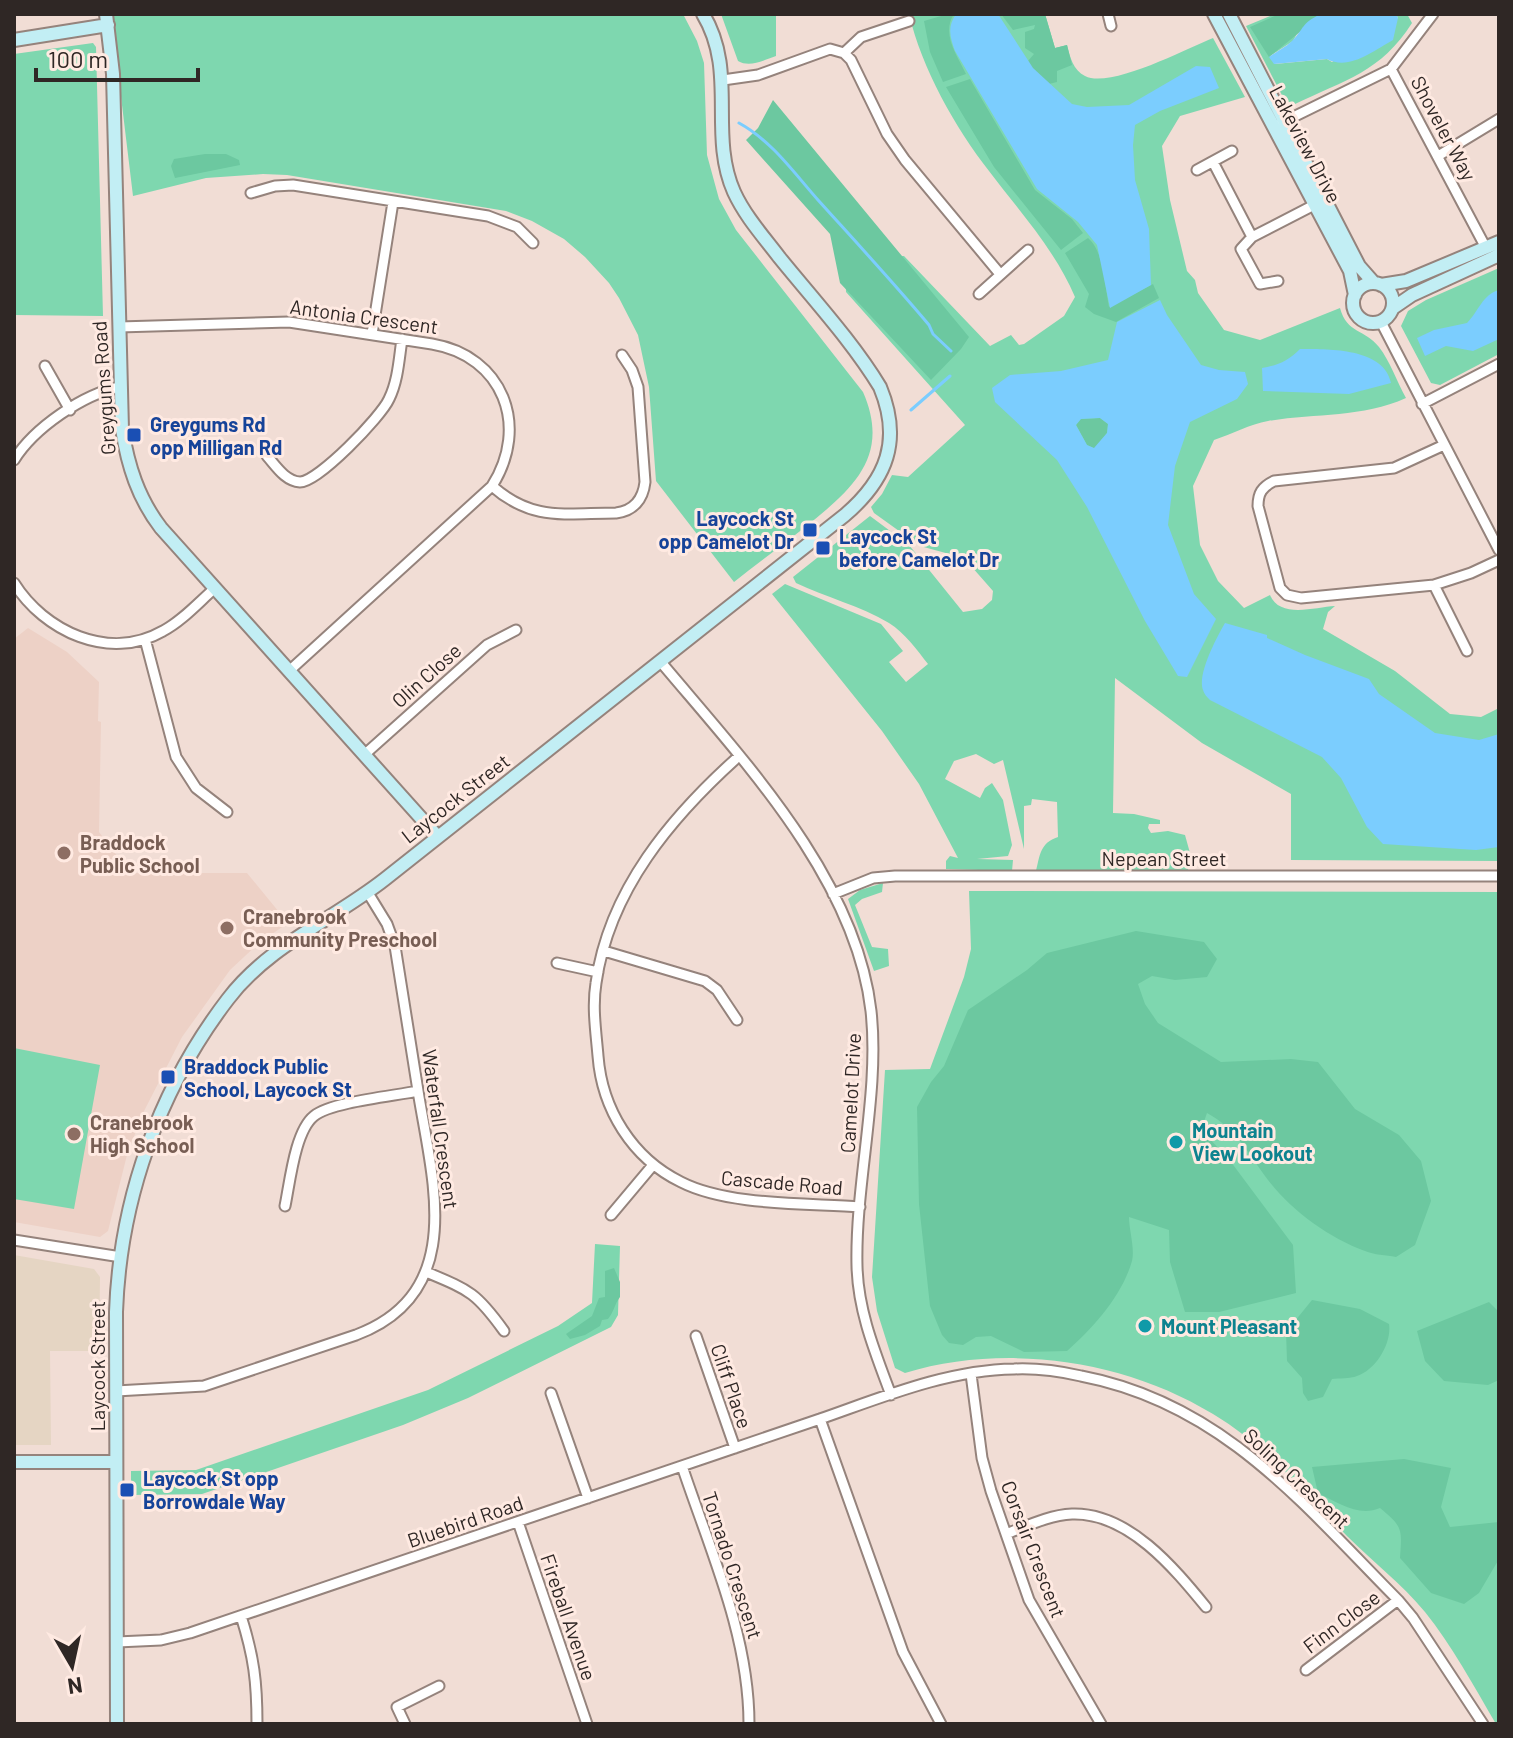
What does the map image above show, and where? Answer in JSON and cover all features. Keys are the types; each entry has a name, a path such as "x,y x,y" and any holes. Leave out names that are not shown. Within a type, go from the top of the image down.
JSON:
{"street":[{"name":"Laycock Street","path":"117,1724 116,1300 136,1182 158,1116 182,1069 213,1019 244,979 269,956 368,893 862,500 880,477 890,439 889,412 873,375 752,223 737,198 723,153 723,80 714,38 703,14"},
{"path":"1108,14 1111,26"},
{"name":"Lakeview Drive","path":"1214,14 1233,52 1259,87 1320,202 1359,266 1377,284"},
{"name":"Lakeview Drive","path":"1229,14 1247,51 1259,87"},
{"path":"1279,124 1391,69 1408,51 1433,14"},
{"path":"14,40 107,20"},
{"name":"Greygums Road","path":"107,20 113,74 120,387 124,442 138,491 161,528 438,837"},
{"path":"844,53 861,37 909,21"},
{"path":"723,80 758,75 830,49 844,53 851,60 887,134 905,160 1000,274"},
{"name":"Shoveler Way","path":"1391,69 1486,248"},
{"path":"1438,156 1499,119"},
{"path":"1197,170 1232,151"},
{"path":"1213,162 1252,237"},
{"path":"251,193 288,185 496,218 517,227 533,243"},
{"path":"372,334 393,202"},
{"path":"1278,281 1260,284 1241,249 1252,237 1320,202"},
{"name":"Lakeview Drive","path":"1320,202 1350,271 1355,295"},
{"path":"1499,242 1406,281 1362,286 1355,295 1353,306 1358,317 1369,323 1381,322 1393,308 1412,295 1499,255"},
{"path":"979,294 1028,250"},
{"path":"1377,284 1392,296 1393,308"},
{"name":"Antonia Crescent","path":"119,327 289,322 442,345 458,351 485,370 499,389 508,414 510,437 505,460 492,486 289,671"},
{"path":"1381,322 1499,550"},
{"path":"267,456 294,480 305,481 316,475 382,413 394,387 402,339"},
{"path":"492,486 515,504 537,512 616,513 625,512 637,503 645,482 638,387 622,355"},
{"path":"1422,404 1499,364"},
{"path":"45,366 70,410"},
{"path":"14,460 38,431 104,391 120,387"},
{"path":"1444,445 1394,468 1274,481 1266,485 1258,496 1258,506 1280,588 1287,595 1301,598 1434,585 1499,560"},
{"path":"14,583 36,611 67,632 104,643 145,639 171,627 215,588"},
{"path":"1434,585 1467,651"},
{"name":"Olin Close","path":"364,755 487,645 516,630"},
{"path":"145,639 176,757 201,793 227,812"},
{"name":"Camelot Drive","path":"660,661 795,828 833,894 865,975 873,1038 857,1265 863,1315 891,1395"},
{"name":"Cascade Road","path":"739,756 695,796 654,846 619,908 598,972 594,1011 603,1089 618,1124 653,1165 688,1186 721,1196 860,1207"},
{"name":"Nepean Street","path":"833,894 873,878 895,876 1499,876"},
{"name":"Waterfall Crescent","path":"116,1391 183,1389 214,1384 363,1333 397,1312 426,1272 434,1248 436,1196 395,946 387,924 368,893"},
{"path":"604,951 705,981 717,990 737,1020"},
{"path":"557,963 598,972"},
{"path":"285,1206 297,1148 313,1116 330,1107 418,1091"},
{"path":"611,1215 653,1165"},
{"path":"14,1240 121,1257"},
{"path":"426,1272 473,1294 483,1302 504,1331"},
{"name":"Cliff Place","path":"696,1336 735,1448"},
{"name":"Soling Crescent","path":"820,1419 921,1384 1013,1368 1055,1371 1128,1387 1185,1412 1220,1433 1284,1485 1398,1600 1438,1654 1483,1724"},
{"name":"Corsair Crescent","path":"971,1374 982,1458 1035,1613 1101,1724"},
{"path":"551,1393 588,1498"},
{"path":"820,1419 903,1652 915,1680 941,1724"},
{"name":"Bluebird Road","path":"117,1642 175,1638 820,1419"},
{"path":"14,1462 116,1462"},
{"name":"Tornado Crescent","path":"682,1466 738,1633 746,1676 749,1724"},
{"path":"1006,1534 1063,1515 1081,1514 1101,1519 1153,1551 1173,1568 1206,1607"},
{"name":"Fireball Avenue","path":"518,1522 587,1724"},
{"name":"Finn Close","path":"1306,1670 1398,1600"},
{"path":"241,1616 253,1654 257,1680 257,1724"},
{"path":"405,1724 397,1707 439,1686"}],"shaded area":[{"name":"Braddock Public School","path":"28,628 67,652 99,682 99,832 130,873 247,873 288,923 259,943 230,970 182,1037 143,1113 127,1155 108,1231 100,1237 14,1222 14,639"},
{"path":"14,1255 94,1269 100,1277 99,1351 50,1351 51,1445 14,1445"}],"green space":[{"path":"111,14 683,14 704,63 707,155 719,199 736,230 863,392 871,415 872,436 862,471 821,514 734,582 656,481 649,387 638,335 609,283 585,257 564,239 506,211 287,175 206,178 133,196"},
{"path":"721,14 776,14 776,56 752,64 738,61"},
{"path":"909,14 1045,14 1055,48 1067,45 1078,70 1085,76 1097,79 1129,73 1213,38 1245,97 1180,116 1162,146 1170,200 1187,271 1195,280 1198,293 1224,330 1260,340 1340,308 1347,323 1379,347 1406,398 1355,412 1261,422 1214,440 1193,486 1200,545 1218,581 1244,608 1270,595 1282,607 1290,609 1335,606 1328,612 1323,629 1395,671 1450,714 1481,717 1499,708 1499,861 1291,860 1291,794 1202,743 1115,678 1113,813 1160,820 1160,824 1149,824 1151,833 1168,831 1185,835 1190,853 1188,871 1036,871 1044,846 1058,837 1057,802 1032,799 1031,805 1024,806 1024,849 1003,760 994,764 976,754 954,761 945,779 980,798 992,783 1003,800 1012,845 1008,856 977,859 1013,860 1012,871 946,869 950,856 958,858 919,784 882,731 772,594 785,584 881,624 903,651 889,662 906,682 928,664 900,632 867,612 796,583 793,577 870,516 909,545 963,612 982,609 992,600 993,591 964,558 920,546 874,513 871,507 892,475 908,477 965,425 846,292 845,257 904,256 990,346 1011,335 1019,345 1024,344 1064,316 1075,297 1047,247 976,154 952,116 922,56"},
{"path":"954,14 950,22 950,37 966,74 943,82 930,52 924,21"},
{"path":"1001,14 1045,14 1055,48 1067,45 1072,65 1057,71 1057,82 1049,84 1035,74 1028,61 1034,54 1025,48 1025,32 1034,29 1035,25 1013,30"},
{"path":"1275,14 1321,14 1301,26 1293,41 1270,56 1275,64 1327,59 1332,62 1398,18 1396,14 1407,14 1412,23 1400,40 1375,64 1295,104 1285,101 1246,26"},
{"path":"1279,14 1322,14 1269,57 1250,27"},
{"path":"93,43 96,47 103,316 14,315 14,54"},
{"path":"970,79 1035,190 1072,219 1083,233 1061,250 994,167 946,87"},
{"path":"773,100 969,337 931,380 840,283 830,234 746,140 758,128"},
{"path":"226,154 239,160 240,165 175,178 171,166 174,159"},
{"path":"1088,238 1101,260 1109,307 1153,284 1159,298 1116,322 1085,307 1089,294 1065,253"},
{"path":"1499,268 1499,354 1440,385 1431,383 1401,326 1408,311"},
{"path":"1100,418 1108,424 1107,433 1095,449 1087,445 1076,425 1080,419"},
{"path":"883,883 882,892 855,905 872,947 888,949 889,966 874,971 848,899 860,890"},
{"path":"969,891 1499,892 1499,1724 1496,1724 1444,1638 1416,1602 1267,1455 1213,1414 1141,1380 1062,1362 1022,1358 982,1359 905,1373 895,1368 877,1311 872,1277 885,1070 930,1069 964,977 971,949"},
{"path":"1136,931 1204,942 1217,959 1207,977 1175,980 1152,976 1138,984 1145,1004 1158,1023 1221,1062 1291,1059 1318,1062 1355,1109 1399,1135 1421,1161 1431,1201 1415,1245 1396,1257 1376,1254 1323,1230 1274,1188 1233,1133 1207,1113 1201,1130 1228,1158 1293,1245 1296,1293 1219,1312 1185,1312 1170,1262 1169,1230 1129,1217 1133,1256 1121,1287 1106,1310 1067,1351 1024,1352 991,1336 976,1337 963,1345 949,1343 942,1335 930,1306 919,1204 917,1107 944,1066 968,1010 1047,953"},
{"path":"14,1048 100,1065 74,1209 14,1199"},
{"path":"595,1244 620,1246 618,1315 611,1327 468,1398 403,1425 202,1494 131,1495 131,1471 196,1470 428,1390 558,1326 592,1303"},
{"path":"614,1268 620,1282 620,1297 610,1316 585,1335 570,1339 566,1334 592,1316 599,1298 605,1297 605,1271"},
{"path":"1312,1300 1360,1309 1389,1324 1389,1331 1385,1347 1370,1368 1354,1377 1332,1379 1323,1397 1308,1401 1303,1393 1302,1378 1287,1361 1286,1332"},
{"path":"1489,1302 1499,1312 1499,1380 1488,1385 1444,1381 1425,1361 1417,1331"},
{"path":"1404,1459 1451,1468 1441,1507 1450,1527 1499,1522 1499,1559 1479,1593 1464,1604 1431,1593 1400,1558 1399,1529 1380,1508 1356,1510 1318,1493 1312,1467"}],"water":[{"path":"956,14 998,14 1033,68 1072,104 1087,107 1129,105 1196,66 1210,67 1219,88 1160,111 1135,125 1135,180 1149,229 1151,285 1110,308 1097,245 1078,222 1037,189 955,51 950,32"},
{"path":"1321,14 1396,14 1398,18 1393,40 1361,58 1344,63 1327,59 1274,64 1269,57 1290,43 1306,24"},
{"path":"1499,290 1499,339 1473,351 1446,346 1425,356 1417,338 1434,330 1467,323 1485,299"},
{"path":"1160,300 1201,365 1245,372 1248,384 1237,399 1190,422 1175,466 1168,525 1194,594 1216,619 1187,677 1178,676 1145,621 1087,507 1057,460 995,402 992,388 1010,375 1061,371 1108,360 1117,322","holes":["1100,418 1108,424 1107,433 1094,448 1087,445 1076,425 1081,419"]},
{"path":"1300,349 1340,351 1367,357 1386,371 1391,383 1349,394 1263,391 1262,368 1283,362"},
{"path":"1225,623 1267,635 1267,638 1305,655 1369,679 1379,694 1435,733 1479,740 1499,734 1499,847 1476,850 1383,844 1367,827 1341,778 1322,757 1210,700 1206,695 1202,683 1205,665"}],"waterway":[{"path":"739,123 782,158 951,351"},
{"path":"911,410 950,376"}],"place":[{"name":"Greygums Rd opp Milligan Rd","path":"134,435"},
{"name":"Laycock St opp Camelot Dr","path":"810,530"},
{"name":"Laycock St before Camelot Dr","path":"823,548"},
{"name":"Braddock Public School","path":"64,853"},
{"name":"Cranebrook Community Preschool","path":"227,928"},
{"name":"Braddock Public School, Laycock St","path":"168,1077"},
{"name":"Cranebrook High School","path":"74,1134"},
{"name":"Mountain View Lookout","path":"1176,1142"},
{"name":"Mount Pleasant","path":"1145,1326"},
{"name":"Laycock St opp Borrowdale Way","path":"127,1490"}]}
